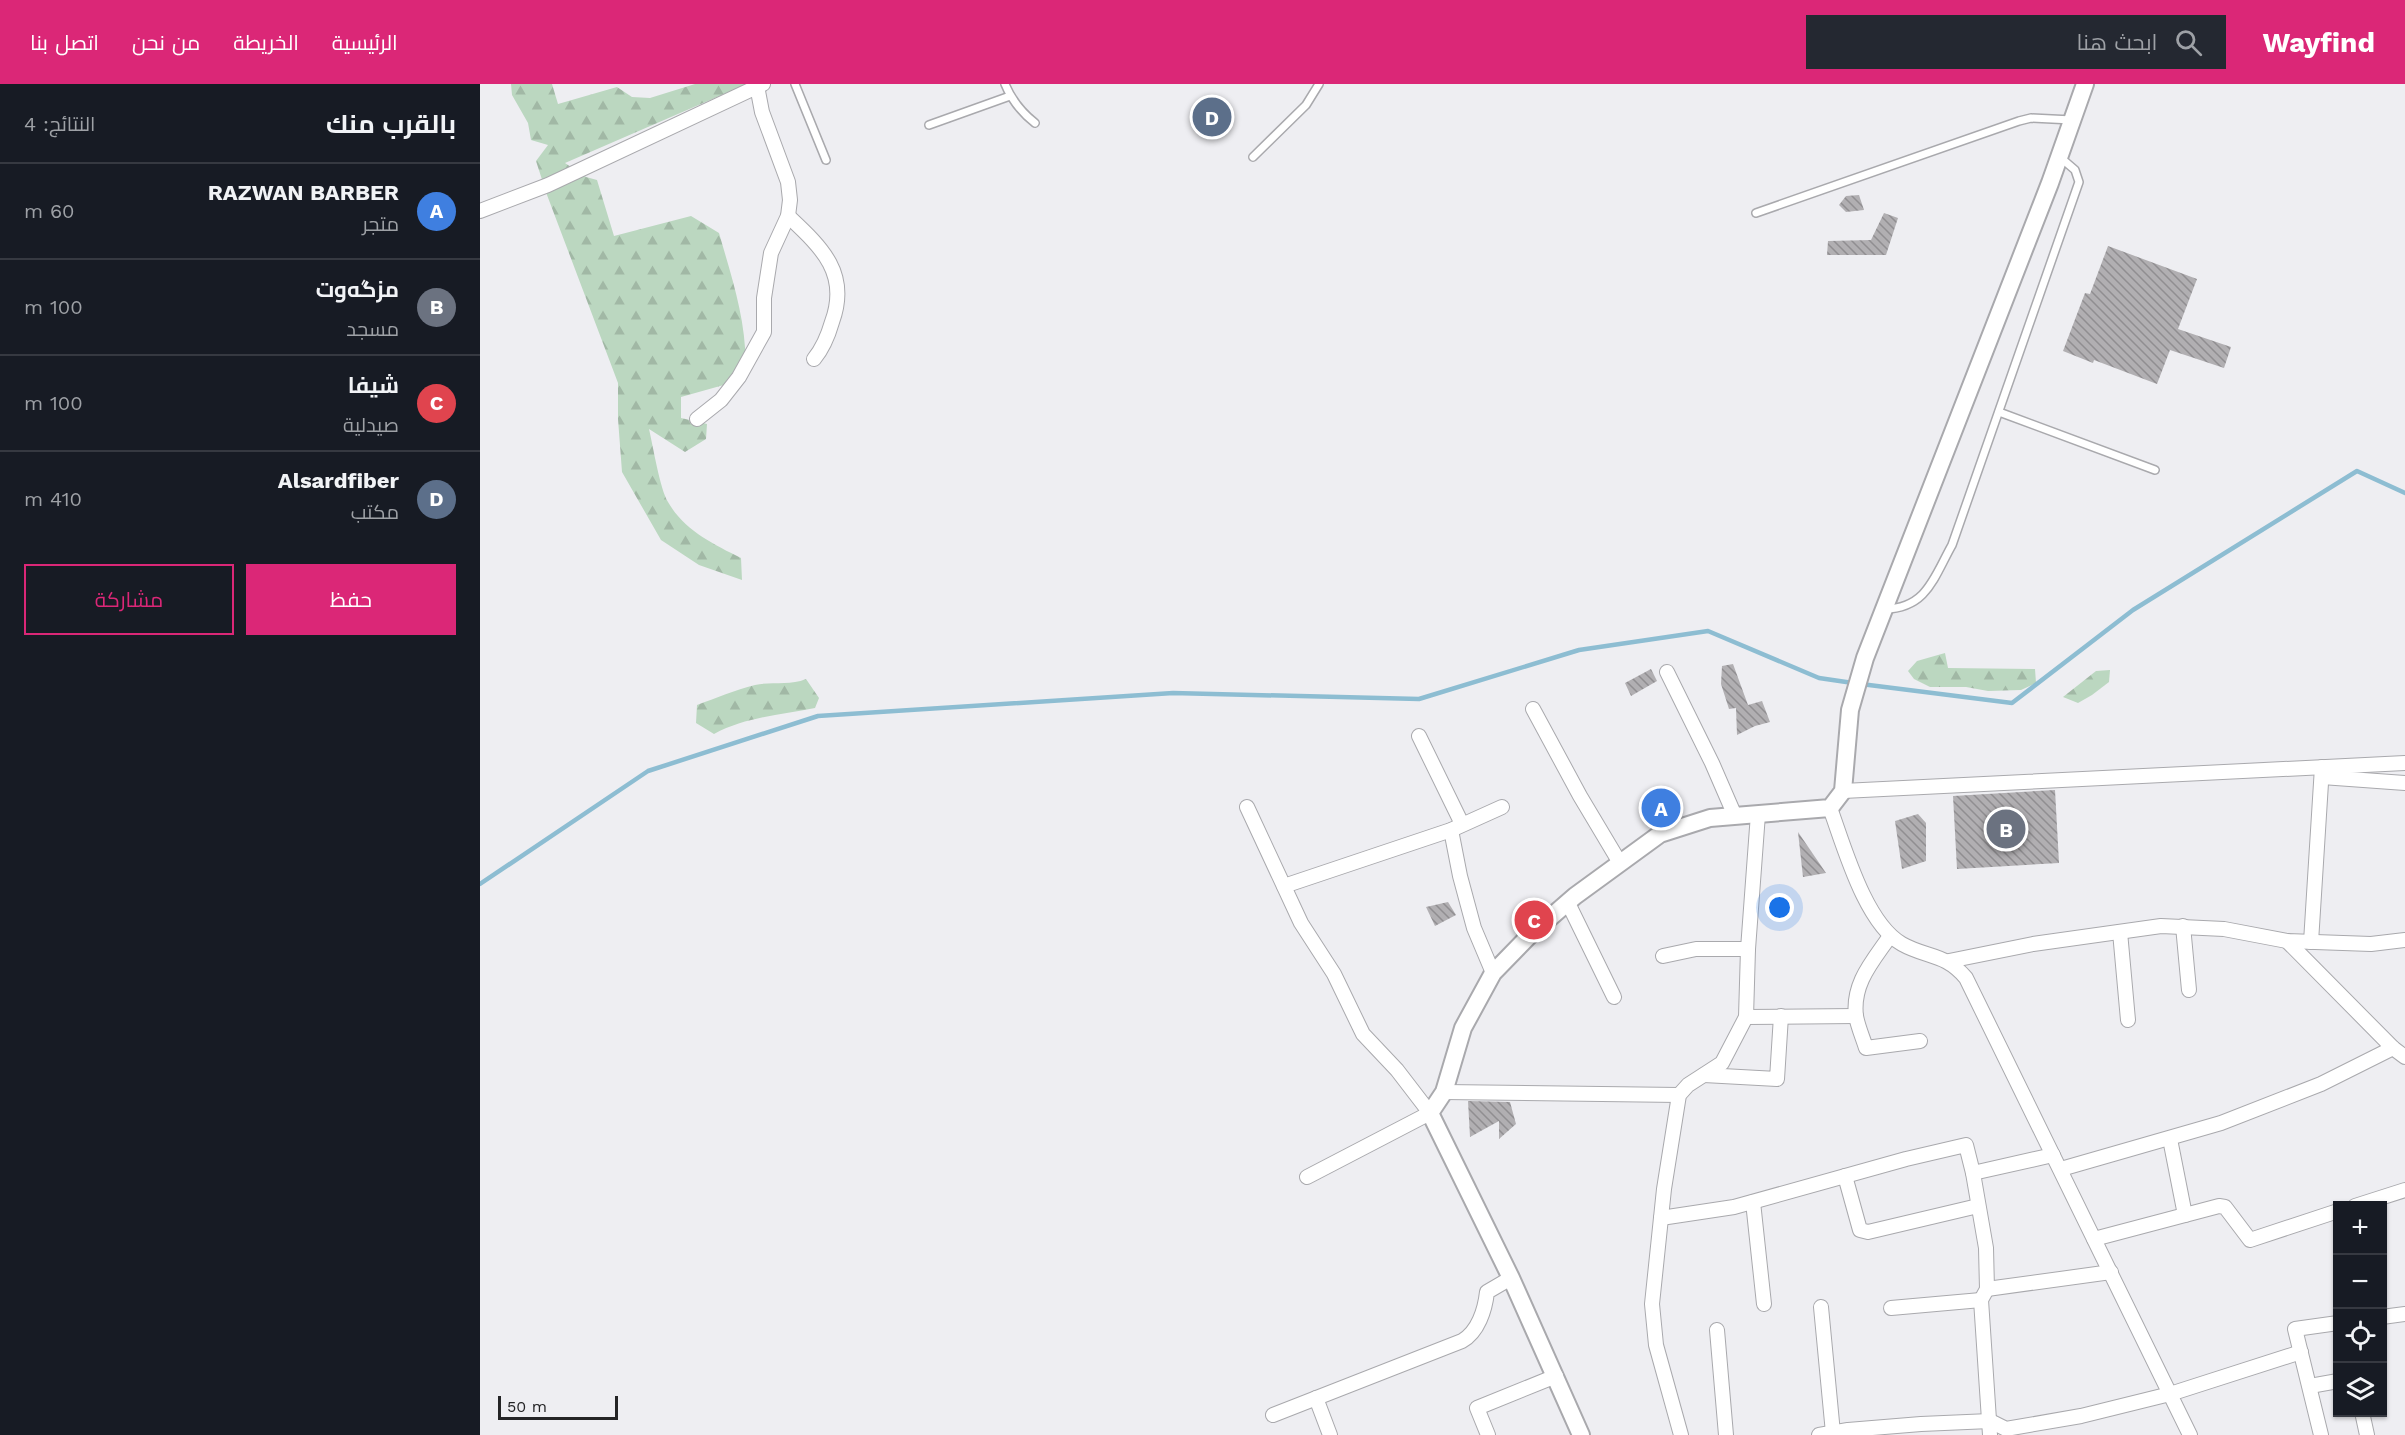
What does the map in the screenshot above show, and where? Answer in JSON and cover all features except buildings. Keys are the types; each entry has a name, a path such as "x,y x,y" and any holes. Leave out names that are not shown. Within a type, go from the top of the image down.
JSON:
{"street":[{"path":"1307,1177 1430,1113 1444,1092 1463,1028 1493,973 1529,936 1568,903 1660,834 1710,818 1830,808 1843,791 1851,710 1865,658 1886,609 2085,84"},
{"path":"480,211 548,185 760,85 762,112 788,182 790,200 788,216 771,253 764,298 764,332 744,368 721,400 697,418"},
{"path":"788,216 826,256 837,278 837,309 822,350 814,359"},
{"path":"1667,672 1717,773 1735,816"},
{"path":"1533,709 1580,796 1620,863"},
{"path":"1419,736 1456,827 1460,876 1474,928 1493,973"},
{"path":"1843,791 2322,772 2405,763"},
{"path":"2322,772 2405,783"},
{"path":"2311,942 2322,772"},
{"path":"1247,807 1301,923 1334,974 1363,1034 1397,1070 1430,1113 1511,1278 1581,1435"},
{"path":"1284,886 1456,827 1502,807"},
{"path":"1830,808 1854,874 1879,923 1890,936 1903,944 1949,961 1958,969 1968,984 2190,1435"},
{"path":"1681,1435 1656,1345 1652,1304 1661,1218 1679,1095 1688,1085 1722,1063 1746,1017 1748,949 1758,814"},
{"path":"1568,903 1614,997"},
{"path":"1949,961 2033,944 2161,926 2224,929 2287,942 2371,944 2405,940"},
{"path":"2183,926 2189,990"},
{"path":"2120,932 2127,1020"},
{"path":"1890,936 1863,973 1857,990 1856,1016 1866,1048 1920,1041"},
{"path":"2287,942 2393,1048 2405,1057"},
{"path":"1663,956 1696,950 1748,949"},
{"path":"1703,1075 1777,1079 1780,1016"},
{"path":"1746,1017 1856,1016"},
{"path":"2061,1169 2221,1123 2321,1084 2393,1048"},
{"path":"1444,1092 1679,1095"},
{"path":"2170,1138 2185,1215"},
{"path":"1661,1218 1734,1207 1906,1158 1966,1145 1986,1248 1984,1294 1990,1428"},
{"path":"1973,1173 2053,1155"},
{"path":"1845,1176 1857,1223 1860,1230 1868,1232 1978,1206"},
{"path":"2371,1201 2405,1190"},
{"path":"1753,1202 1764,1304"},
{"path":"2094,1239 2219,1206 2225,1207 2250,1240 2333,1212"},
{"path":"1891,1308 2111,1272"},
{"path":"1272,1415 1469,1337 1486,1304 1487,1292 1511,1278"},
{"path":"1821,1306 1833,1432"},
{"path":"2387,1316 2405,1314"},
{"path":"2320,1435 2295,1329 2333,1324"},
{"path":"1717,1330 1726,1435"},
{"path":"1818,1435 1911,1425 2006,1429 2081,1416 2170,1394 2301,1352"},
{"path":"1488,1435 1477,1408 1556,1376"},
{"path":"2310,1386 2333,1382"},
{"path":"1316,1398 1330,1435"},
{"path":"2363,1417 2367,1435"}],"lane":[{"path":"795,84 826,160"},
{"path":"1005,84 1010,96 1022,112 1035,123"},
{"path":"1253,157 1306,105 1319,84"},
{"path":"929,125 1010,96"},
{"path":"1756,213 2019,121 2031,118 2072,120"},
{"path":"1886,609 1912,604 1926,592 1952,545 2079,182 2075,170 2059,156"},
{"path":"2000,412 2155,470"}],"green space":[{"path":"511,84 552,84 558,104 617,87 632,97 650,98 695,84 747,84 565,163 586,177 597,180 614,236 691,216 719,233 742,323 746,360 745,379 681,397 681,418 707,424 706,439 685,452 649,429 668,502 682,521 691,528 710,542 741,558 742,580 699,565 661,540 622,472 618,383 536,161 548,145 531,140 528,123 512,95"},
{"path":"1945,653 1948,668 2035,669 2036,683 2021,690 1988,691 1966,687 1930,687 1914,679 1908,671 1917,661"},
{"path":"2110,670 2109,682 2092,695 2078,703 2063,697 2096,671"},
{"path":"806,679 819,698 815,708 751,720 714,734 696,723 697,705 755,685"}],"waterway":[{"path":"1861,684 2012,703 2133,610 2357,471 2405,493"},
{"path":"480,884 648,771 818,716 1173,693 1419,699 1579,650 1708,631 1819,678 1853,683"}],"place":[{"name":"Alsardfiber","path":"1212,117"},
{"name":"RAZWAN BARBER","path":"1661,808"},
{"name":"مزگه‌وت","path":"2006,829"},
{"name":"شیفا","path":"1534,920"}]}
